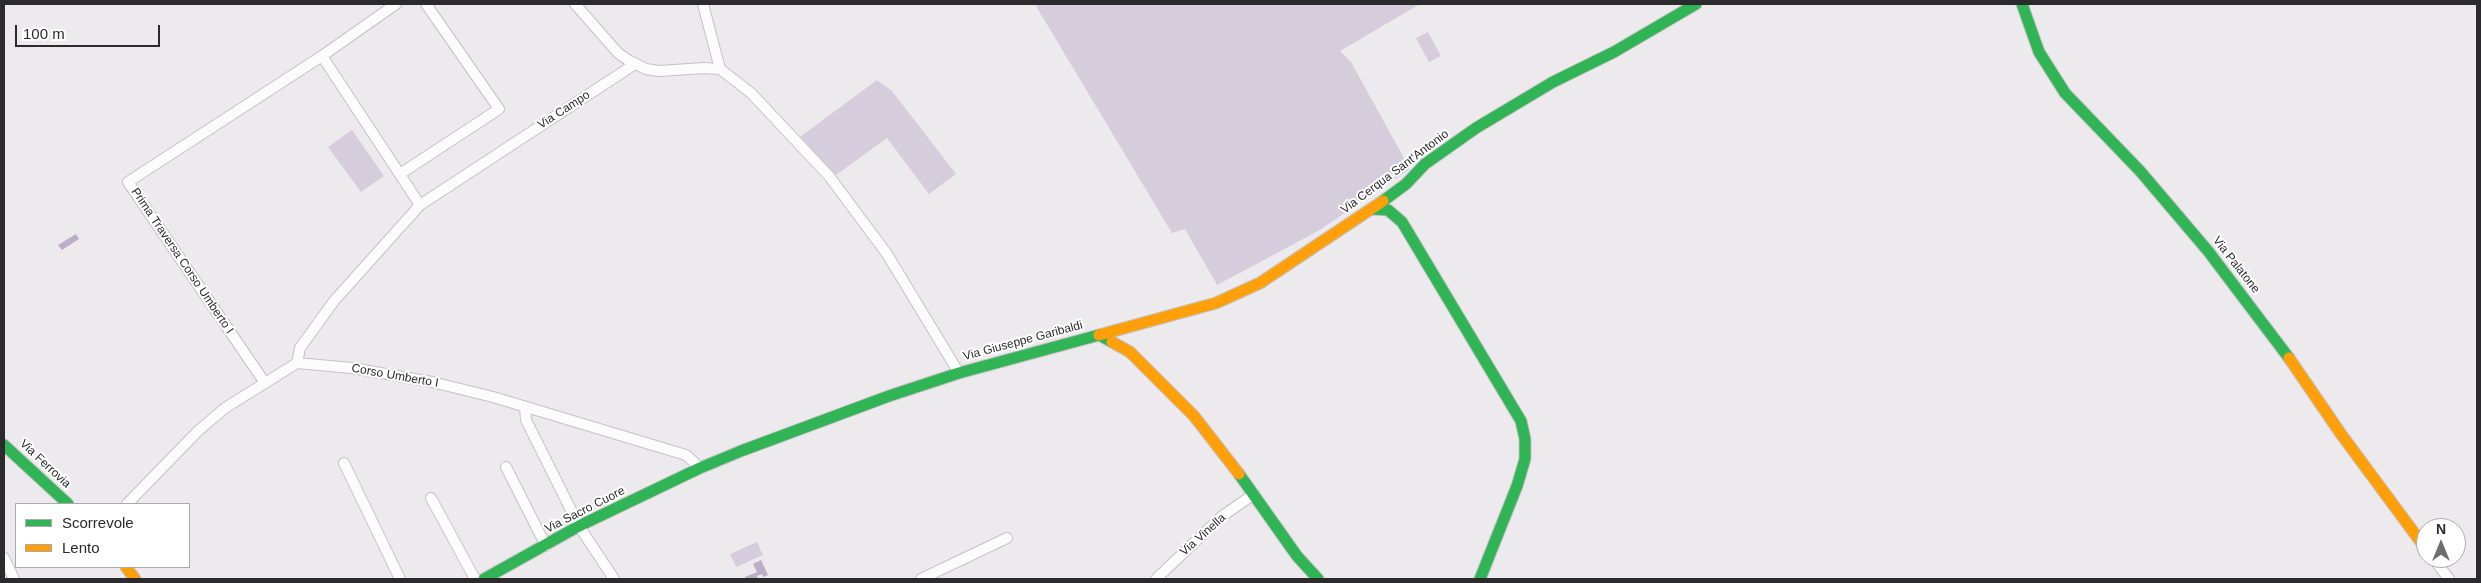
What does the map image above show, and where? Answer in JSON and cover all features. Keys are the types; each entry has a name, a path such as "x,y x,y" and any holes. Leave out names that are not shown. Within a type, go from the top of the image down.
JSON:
{"street":[{"path":"396,4 322,56 420,205"},
{"path":"400,174 499,109 426,4"},
{"path":"575,4 618,53 635,64 659,71 704,68 720,69 751,93 829,176 887,254 959,373"},
{"path":"703,4 720,69"},
{"name":"Via Cerqua Sant'Antonio","path":"1099,335 1216,302 1260,283 1372,209 1395,198 1425,164 1476,128 1553,82 1614,52 1696,4"},
{"name":"Via Palatone","path":"2022,4 2039,52 2065,93 2140,171 2208,251 2416,536"},
{"name":"Prima Traversa Corso Umberto I","path":"265,383 128,182 322,56"},
{"name":"Via Campo","path":"297,363 300,348 334,301 420,205 635,64"},
{"path":"1388,210 1395,198"},
{"path":"1395,198 1402,222 1521,421 1525,439 1525,459 1518,486 1480,579"},
{"path":"1372,209 1388,210 1402,222"},
{"name":"Via Giuseppe Garibaldi","path":"700,468 822,420 959,373 1099,335 1130,352 1161,381 1224,452 1298,556 1318,579"},
{"path":"128,503 198,431 225,408 297,363"},
{"name":"Corso Umberto I","path":"297,363 352,368 432,382 525,407 686,455 700,468"},
{"path":"525,407 526,420 579,526 614,579"},
{"name":"Via Ferrovia","path":"4,445 67,503"},
{"path":"344,463 400,579"},
{"path":"506,467 546,546"},
{"name":"Via Sacro Cuore","path":"484,579 579,526 700,468"},
{"name":"Via Vinella","path":"1156,579 1221,517 1254,494"},
{"path":"432,498 475,579"},
{"path":"921,579 1007,538"},
{"path":"4,558 14,579"},
{"path":"127,568 135,579"},
{"path":"2441,568 2449,579"}],"shaded area":[{"path":"1039,4 1420,4 1340,51 1351,62 1410,169 1318,231 1217,285 1185,229 1172,233 1036,6"},
{"path":"1428,32 1441,56 1429,62 1416,38"},
{"path":"877,80 892,91 956,174 929,194 887,138 836,175 800,137"},
{"path":"352,130 384,176 361,192 328,147"},
{"path":"76,234 79,239 62,250 58,245"},
{"path":"757,542 763,555 736,567 730,554"},
{"path":"761,560 768,575 763,577 762,574 757,576 758,579 745,579 745,577 757,572 753,564"}],"traffic: fast":[{"path":"1383,201 1406,184 1425,164 1476,128 1553,82 1614,52 1696,4"},
{"path":"2022,4 2039,52 2065,93 2140,171 2208,251 2289,358"},
{"path":"1372,209 1388,210 1402,222 1521,421 1525,439 1525,459 1517,486 1480,579"},
{"path":"484,579 579,526 700,468 741,451 889,396 959,373 1099,335 1112,342"},
{"path":"4,445 67,503"},
{"path":"1239,474 1297,556 1318,579"}],"traffic: slow":[{"path":"1099,335 1216,303 1260,283 1383,201"},
{"path":"1112,342 1130,352 1194,416 1239,474"},
{"path":"2289,358 2341,434 2416,535"},
{"path":"127,568 135,579"}]}
